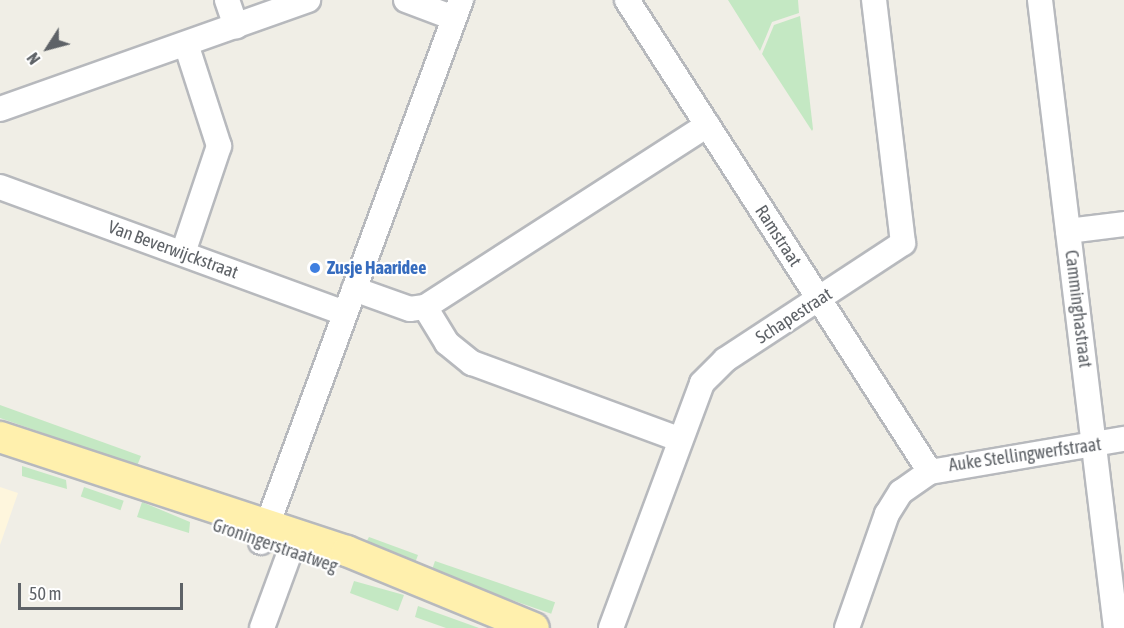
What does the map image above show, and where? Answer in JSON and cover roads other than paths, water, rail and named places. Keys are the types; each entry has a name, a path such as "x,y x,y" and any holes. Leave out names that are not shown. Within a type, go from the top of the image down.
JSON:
{"main road":[{"name":"Groningerstraatweg","path":"0,437 534,628"}],"street":[{"path":"227,0 236,26"},
{"path":"0,109 308,0"},
{"path":"264,532 458,9 406,0"},
{"name":"Ramstraat","path":"627,0 930,472"},
{"name":"Schapestraat","path":"611,628 679,439 711,372 903,243 874,0"},
{"name":"Camminghastraat","path":"1040,0 1115,623"},
{"path":"183,253 219,146 186,44"},
{"path":"354,289 410,309 425,307 707,125"},
{"name":"Van Beverwijckstraat","path":"0,187 345,313"},
{"path":"1068,231 1124,224"},
{"path":"425,307 447,343 472,363 679,439"},
{"name":"Auke Stellingwerfstraat","path":"847,628 887,514 901,492 930,472 1124,440"},
{"path":"262,628 294,542"}],"place":[{"name":"Zusje Haaridee","path":"315,268"}]}
